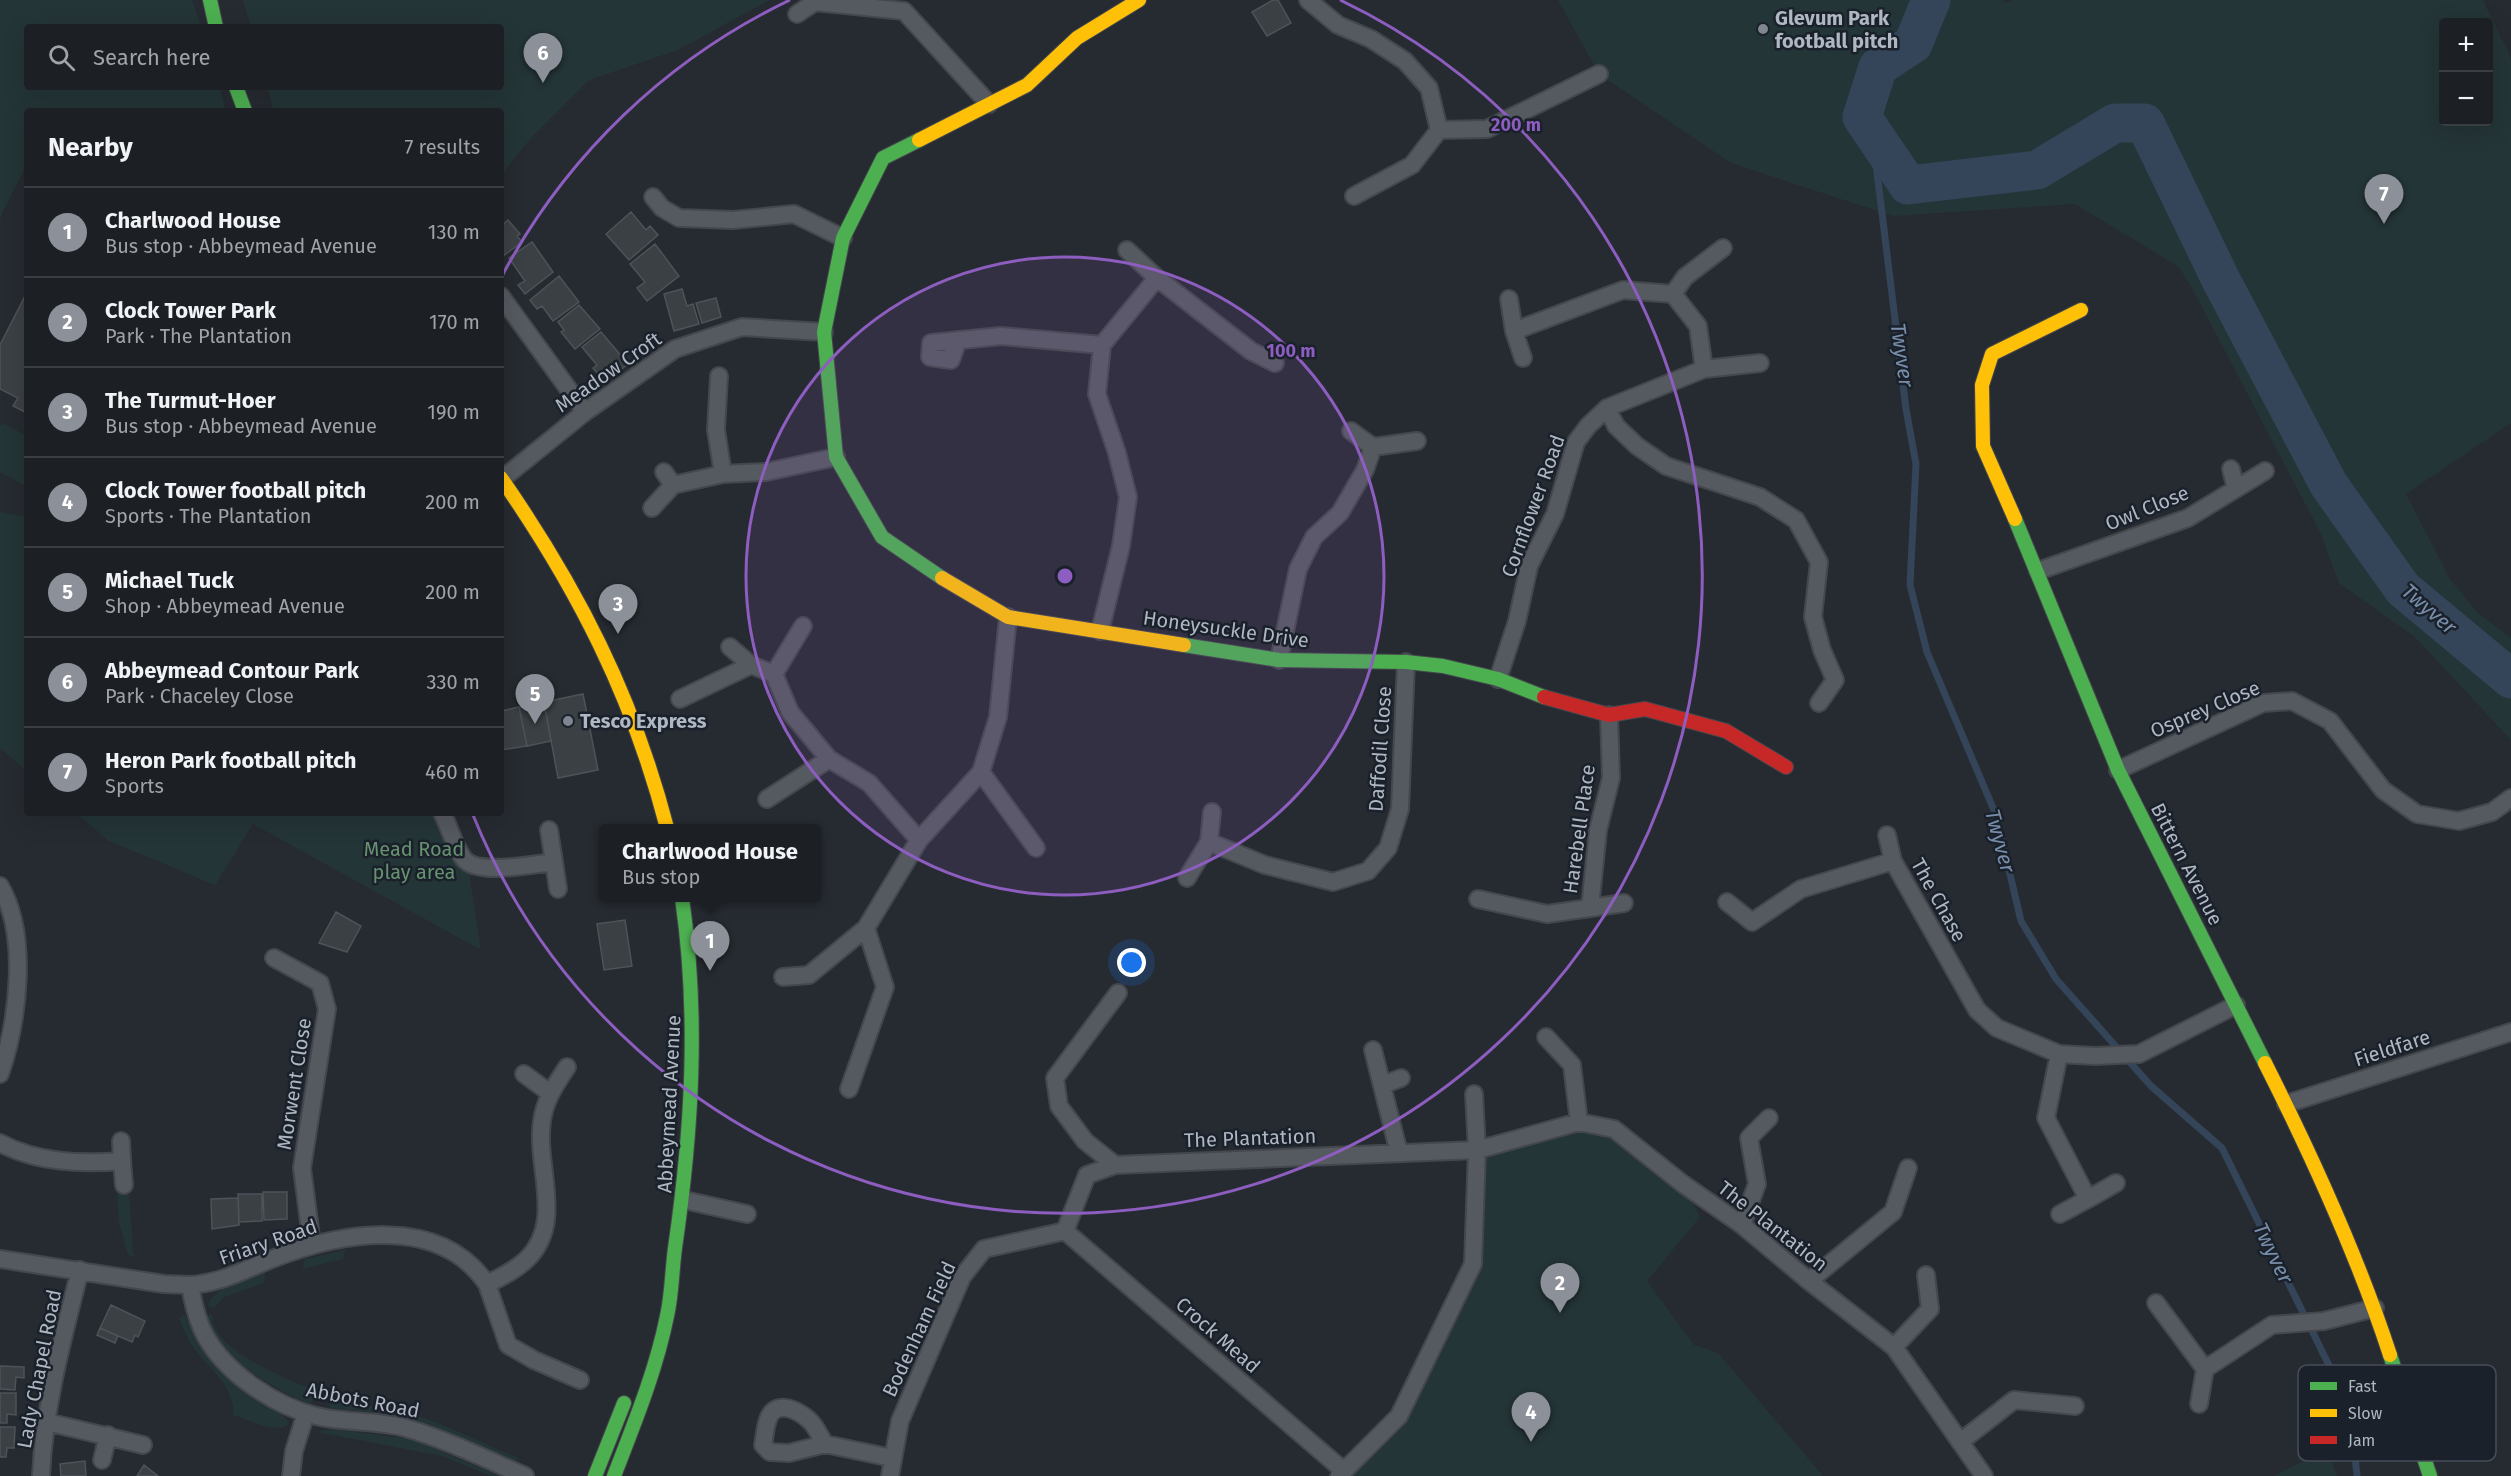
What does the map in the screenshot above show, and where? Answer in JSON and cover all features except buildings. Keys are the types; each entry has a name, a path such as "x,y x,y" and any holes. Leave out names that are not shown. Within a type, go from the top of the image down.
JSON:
{"street":[{"path":"210,0 215,24"},
{"name":"Honeysuckle Drive","path":"1139,0 1077,38 1027,86 883,158 843,238 824,332 836,457 882,537 959,590 1008,617 1279,660 1406,662 1443,666 1498,679 1544,697 1609,715 1645,709 1726,731 1786,767"},
{"path":"1308,0 1338,25 1371,39 1405,61 1429,88 1439,130"},
{"path":"797,14 815,2 904,7 990,104"},
{"path":"1439,130 1487,129 1599,74"},
{"path":"237,90 243,108"},
{"path":"1354,196 1412,165 1439,130"},
{"path":"653,197 662,208 679,218 733,220 794,214 843,238"},
{"path":"1674,294 1685,277 1723,248"},
{"path":"1127,250 1157,278 1251,351 1275,363"},
{"path":"1100,631 1121,546 1128,497 1117,453 1096,394 1102,345 1157,278"},
{"path":"1514,332 1623,290 1674,294 1698,326 1704,369"},
{"path":"504,300 585,412"},
{"path":"1509,300 1514,332 1523,358"},
{"name":"Bittern Avenue","path":"2081,310 1992,354 1982,385 1983,446 2038,571 2118,770 2309,1150 2375,1308 2394,1365"},
{"name":"Meadow Croft","path":"504,476 585,412 675,349 742,327 824,332"},
{"path":"931,343 1001,336 1102,345"},
{"name":"Cornflower Road","path":"1498,679 1517,621 1528,566 1555,514 1576,442 1607,408 1704,369 1760,363"},
{"path":"719,376 716,430 723,474"},
{"path":"1607,408 1616,426 1636,446 1666,466 1760,497 1797,520 1819,562 1813,617 1822,650 1834,680 1819,703"},
{"path":"1351,431 1373,447 1417,441"},
{"path":"1279,660 1298,569 1314,537 1340,513 1365,470 1373,447"},
{"path":"652,508 669,478 766,472 836,457"},
{"path":"2231,469 2236,489"},
{"name":"Owl Close","path":"2038,571 2188,518 2265,471"},
{"path":"504,482 559,563 609,656 635,718 665,824"},
{"path":"783,977 809,975 866,928 919,840 981,772 998,717 1008,617"},
{"path":"774,674 803,626"},
{"path":"730,647 752,665 774,674 790,712 829,759 869,783 919,840"},
{"name":"Daffodil Close","path":"1209,842 1265,865 1333,882 1368,871 1388,848 1400,809 1406,662"},
{"path":"680,699 752,665"},
{"name":"Osprey Close","path":"2118,770 2263,703 2292,701 2330,721 2383,790 2417,814 2459,821 2492,812 2511,798"},
{"name":"Harebell Place","path":"1478,899 1547,914 1590,908 1598,830 1611,778 1609,715"},
{"path":"767,799 829,759"},
{"path":"981,772 1015,828 1036,848"},
{"path":"1186,878 1209,842 1212,812"},
{"path":"443,816 463,858 471,866 492,868 554,862"},
{"path":"549,830 558,889"},
{"path":"1887,835 1893,861"},
{"name":"The Chase","path":"1727,902 1752,922 1801,890 1893,861 1977,1010 1997,1028 2059,1054 2106,1056 2139,1054 2236,1005"},
{"path":"0,886 18,944 16,1008 0,1074"},
{"name":"Abbeymead Avenue","path":"614,1476 646,1386 667,1315 684,1200 695,1056 690,959 683,902"},
{"path":"1590,908 1624,903"},
{"path":"849,1089 885,987 866,928"},
{"name":"Morwent Close","path":"274,958 320,982 327,1009 302,1168 312,1245"},
{"path":"1115,1165 1085,1141 1059,1106 1055,1078 1118,993"},
{"name":"Fieldfare","path":"2286,1104 2511,1032"},
{"path":"1546,1037 1572,1065 1579,1122"},
{"path":"1373,1050 1399,1153"},
{"path":"2059,1054 2046,1118 2088,1199"},
{"path":"567,1067 550,1093 542,1122 547,1217 544,1232 528,1258 488,1284 505,1341 522,1354 580,1380"},
{"path":"524,1074 550,1093"},
{"path":"1383,1085 1401,1078"},
{"path":"1341,1474 1399,1416 1473,1264 1477,1150 1474,1094"},
{"path":"1742,1225 1757,1184 1749,1138 1768,1118"},
{"name":"The Plantation","path":"1065,1231 1087,1175 1115,1165 1477,1150 1579,1122 1614,1129 1683,1184 1742,1225 1894,1347 1984,1476"},
{"path":"121,1141 124,1185"},
{"path":"0,1143 12,1149 72,1164 122,1161"},
{"path":"1809,1281 1893,1212 1908,1168"},
{"path":"2060,1214 2116,1183"},
{"path":"684,1200 747,1214"},
{"name":"Crock Mead","path":"1065,1231 1341,1474"},
{"name":"Bodenham Field","path":"890,1476 891,1458 900,1421 962,1277 984,1248 1065,1231"},
{"name":"Friary Road","path":"190,1285 219,1281 312,1245 385,1234 416,1237 438,1244 472,1266 488,1284"},
{"path":"0,1258 164,1284 190,1285"},
{"name":"Lady Chapel Road","path":"41,1476 47,1422 81,1270"},
{"path":"1894,1347 1930,1309 1926,1275"},
{"name":"Abbeymead Avenue","path":"648,1333 671,1277"},
{"name":"Abbeymead Avenue","path":"652,1417 674,1318 671,1277"},
{"name":"Abbots Road","path":"190,1285 199,1322 219,1354 256,1386 306,1413 404,1428 449,1443 525,1476"},
{"path":"2156,1303 2205,1369 2199,1404"},
{"path":"2205,1369 2272,1325 2297,1325 2324,1321 2375,1308"},
{"path":"595,1476 630,1384"},
{"path":"1960,1442 2014,1400 2075,1406"},
{"path":"291,1476 294,1451 306,1413"},
{"path":"47,1422 143,1445"},
{"path":"102,1460 108,1436"},
{"path":"825,1444 891,1458"},
{"name":"Bittern Avenue","path":"2425,1461 2430,1476"}],"green space":[{"path":"0,0 192,0 200,24 24,24 24,90 220,90 225,108 24,108 24,169 0,218"},
{"path":"243,0 769,0 678,50 589,80 531,138 504,171 504,108 273,108 268,90 504,90 504,24 250,24"},
{"path":"1558,0 2003,0 2006,3 2012,0 2483,0 2492,18 2439,18 2439,126 2493,126 2493,21 2511,58 2511,423 2406,494 2450,579 2478,613 2511,638 2511,740 2415,637 2339,583 2321,534 2179,267 2075,204 1893,216 1731,163 1599,74"},
{"path":"2,423 24,434 24,485 0,472 0,427"},
{"path":"0,512 24,516 24,768 0,748"},
{"name":"Mead Road play area","path":"80,816 444,816 471,865 470,880 481,950 253,824 215,885 109,841"},
{"path":"1579,1122 1614,1129 1683,1184 1700,1217 1647,1281 1694,1345 1718,1353 1823,1476 1339,1476 1399,1416 1473,1264 1477,1150"},
{"path":"129,1193 133,1254 138,1258 128,1255 119,1222 117,1194"},
{"path":"345,1250 343,1259 302,1269 305,1259"},
{"path":"265,1273 264,1283 224,1297 214,1308 208,1306 217,1293 240,1281"},
{"path":"184,1314 204,1349 222,1372 279,1412 289,1424 276,1428 268,1427 233,1415 233,1405 226,1387 187,1337 179,1318"},
{"path":"206,1315 212,1315 215,1328 239,1353 273,1372 320,1393 310,1404 280,1390 248,1370 221,1344"},
{"path":"329,1398 402,1411 446,1426 518,1458 516,1461 418,1421 387,1414 330,1408"},
{"path":"332,1429 412,1439 499,1476 491,1476 442,1456 317,1432"},
{"path":"2305,1461 2332,1461 2337,1476 2273,1476"}],"waterway":[{"name":"Twyver","path":"1931,0 1913,44 1878,67 1862,117 1908,185 2037,170 2115,123 2145,123 2221,280 2329,485 2403,589 2511,679"},
{"name":"Twyver","path":"1862,117 1876,164 1906,409 1916,464 1910,585 1927,652 1996,815 2021,921 2056,979 2151,1086 2222,1148 2329,1365"},
{"name":"Twyver","path":"2355,1461 2357,1476"}],"traffic: fast":[{"path":"210,0 215,24"},
{"path":"237,90 244,108"},
{"path":"919,140 883,158 843,238 824,332 836,457 882,537 942,578"},
{"path":"2015,519 2118,770 2265,1063"},
{"path":"1184,645 1279,660 1406,662 1443,666 1498,679 1544,697"},
{"path":"614,1476 651,1377 670,1299 686,1161 691,1073 690,986 682,902"},
{"path":"2390,1355 2393,1365"},
{"path":"595,1476 624,1403"},
{"path":"2425,1461 2430,1476"}],"traffic: slow":[{"path":"919,140 1027,85 1077,38 1139,0"},
{"path":"2015,519 1983,446 1982,385 1992,354 2081,310"},
{"path":"504,482 555,561 600,646 638,734 666,824"},
{"path":"942,578 1008,617 1184,645"},
{"path":"2265,1063 2333,1207 2390,1355"}],"traffic: jam":[{"path":"1544,697 1609,715 1645,709 1726,731 1786,767"}],"place":[{"name":"Glevum Park football pitch","path":"1763,29"},
{"name":"Abbeymead Contour Park","path":"543,83"},
{"name":"Heron Park football pitch","path":"2384,224"},
{"name":"The Turmut-Hoer","path":"618,634"},
{"name":"Tesco Express","path":"568,721"},
{"name":"Michael Tuck","path":"535,724"},
{"name":"Charlwood House","path":"710,971"},
{"name":"Clock Tower Park","path":"1560,1313"},
{"name":"Clock Tower football pitch","path":"1531,1442"}]}
